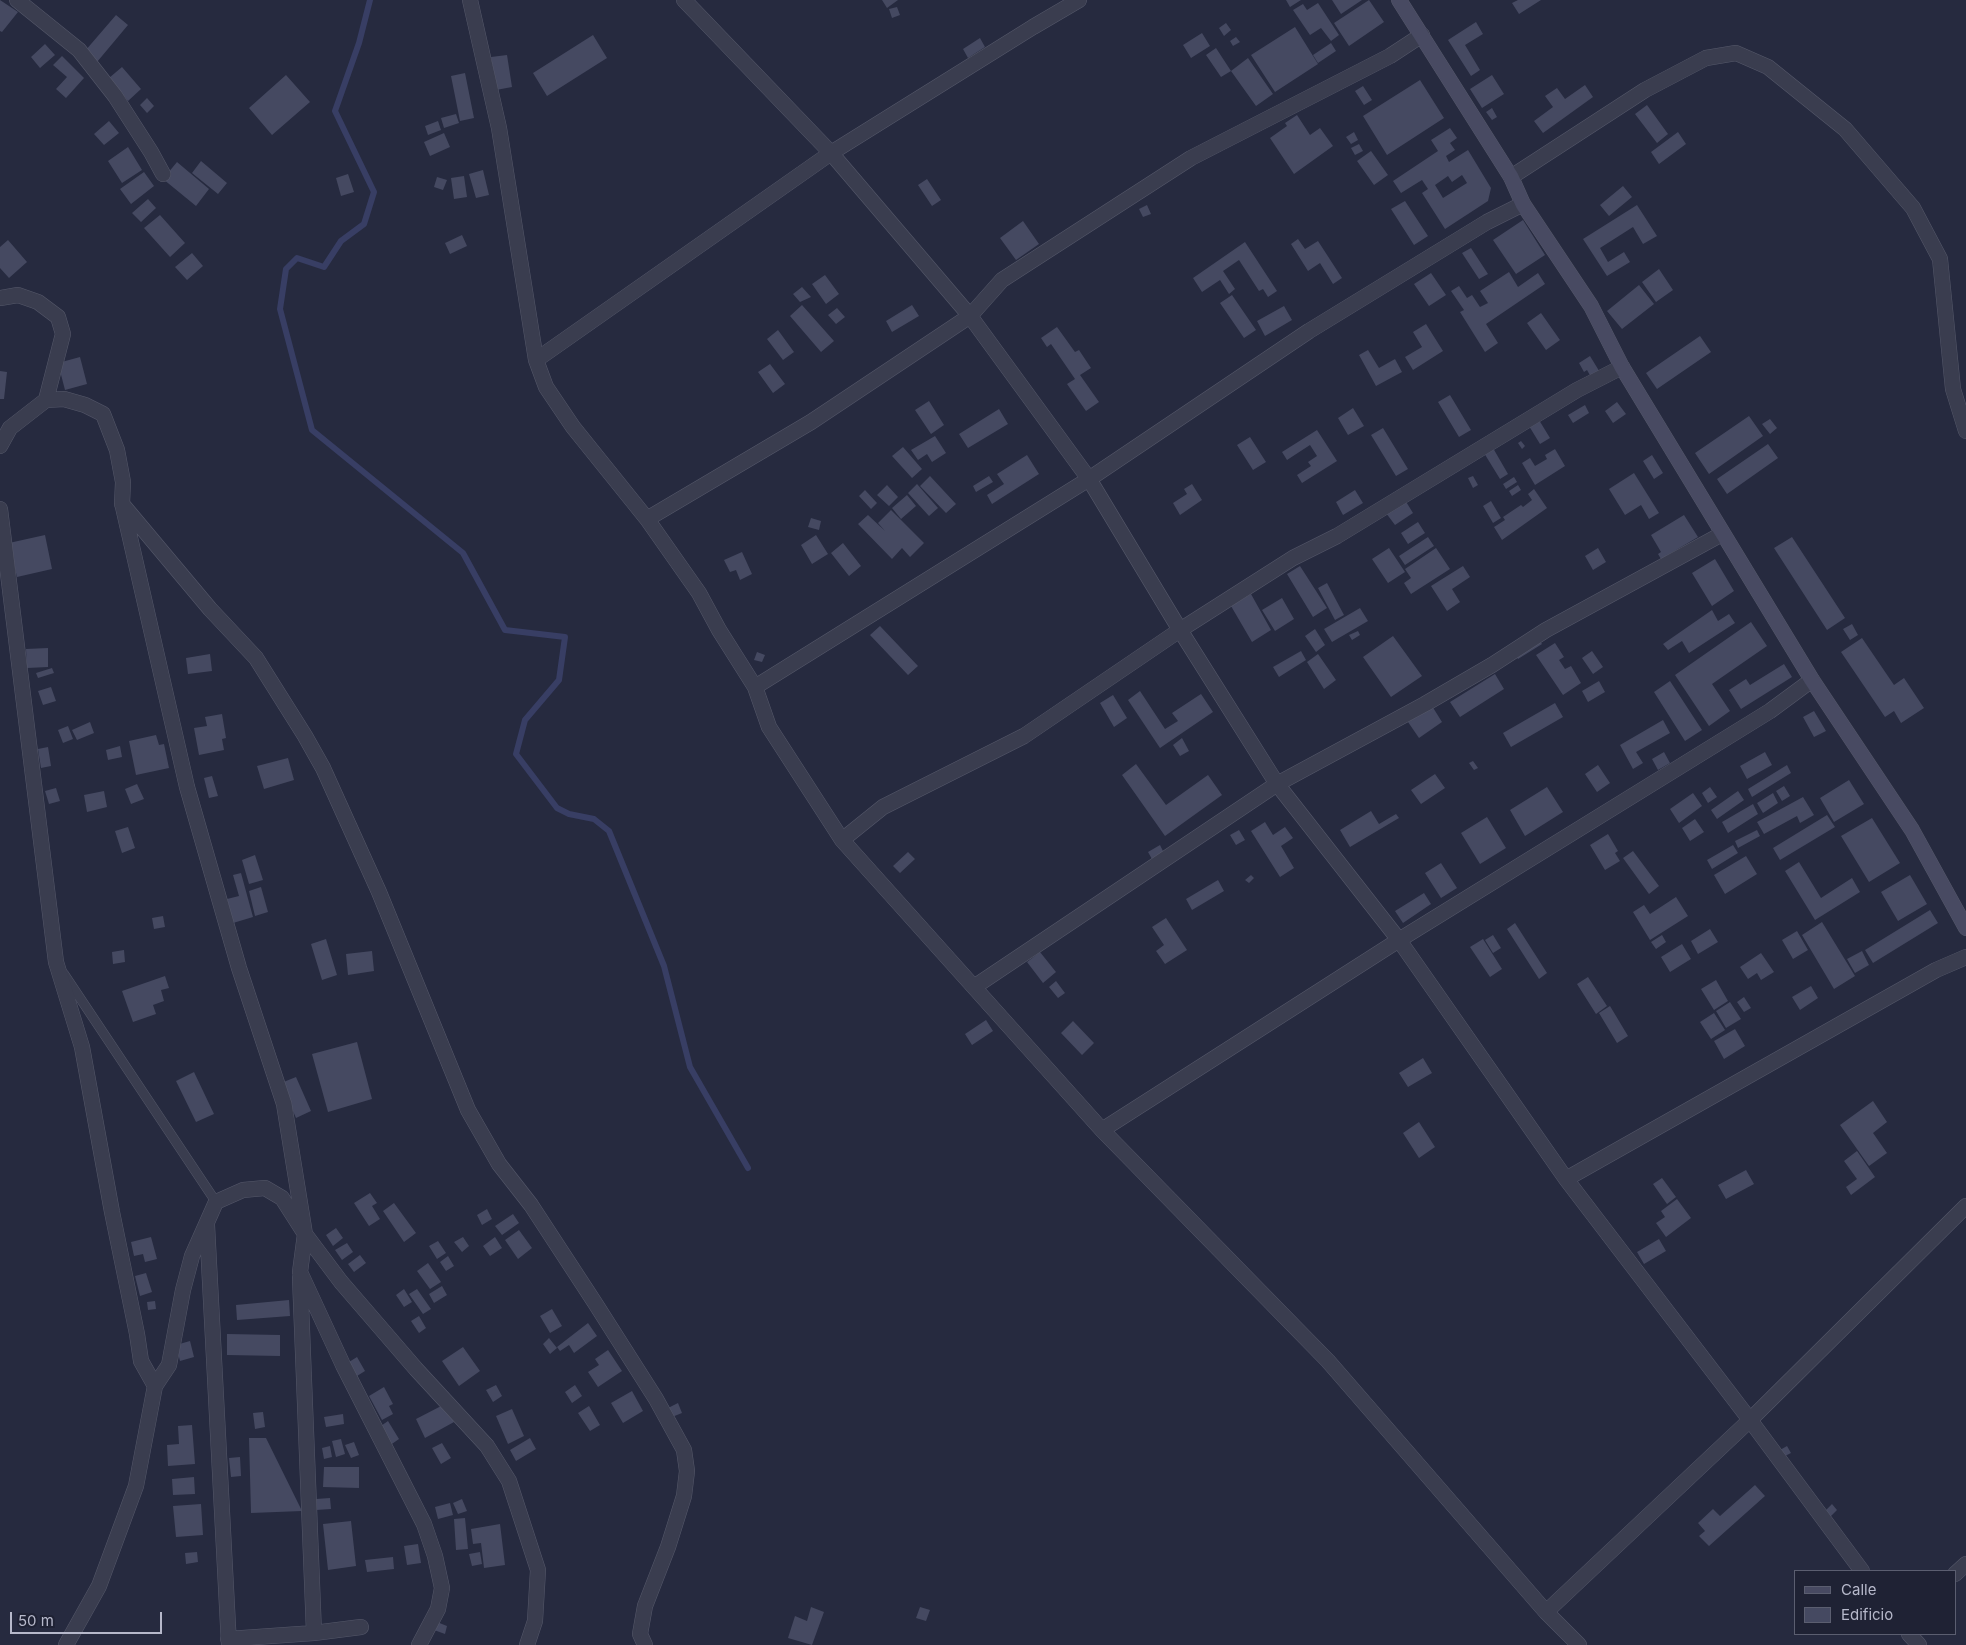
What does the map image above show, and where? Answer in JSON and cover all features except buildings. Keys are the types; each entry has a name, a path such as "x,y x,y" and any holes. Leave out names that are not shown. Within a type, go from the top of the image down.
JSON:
{"street":[{"path":"17,0 79,50 115,96 163,174"},
{"path":"470,0 499,128 536,360 546,387 573,427 647,519 699,593 719,630 755,687 769,727 842,840 1102,1130 1328,1362 1546,1612 1579,1645"},
{"path":"684,0 831,153 970,316 1089,479 1276,784 1399,940 1566,1179 1750,1420 1861,1570"},
{"path":"536,360 831,153 1079,0"},
{"path":"1399,0 1511,177 1523,204 1591,306 1622,367 1812,680 1912,830 1966,928"},
{"path":"647,519 812,422 970,316 1002,280 1190,158 1390,56 1422,35"},
{"path":"1511,177 1645,90 1706,58 1736,53 1768,67 1845,129 1913,208 1940,260 1953,389 1966,431"},
{"path":"755,687 1089,479 1309,331 1487,222 1523,204"},
{"path":"0,298 18,295 38,302 58,317 63,334 46,400 10,428 0,446"},
{"path":"842,840 883,807 1024,736 1180,630 1293,558 1336,536 1577,390 1622,367"},
{"path":"46,400 64,400 78,403 103,414 117,450 123,482 122,504 187,787 239,968 284,1104 306,1234 300,1272 314,1634"},
{"path":"122,504 210,609 256,658 305,736 324,768 379,892 468,1110 499,1164 531,1205 596,1303 656,1399 684,1450 687,1471 684,1496 668,1547 644,1606 640,1634 646,1645"},
{"path":"0,509 56,962 82,1046 112,1212 138,1334 141,1361 155,1386"},
{"path":"974,987 1276,784 1425,704 1492,665 1546,630 1722,534"},
{"path":"1102,1130 1399,940 1770,711 1812,680"},
{"path":"1566,1179 1936,970 1966,957"},
{"path":"66,1645 99,1586 136,1486 155,1386 169,1365 183,1290 192,1256 207,1221 216,1202 244,1190 265,1188 282,1198 341,1282 416,1369 487,1446 509,1481 538,1570 534,1621 527,1645"},
{"path":"1546,1612 1750,1420 1966,1206"},
{"path":"207,1221 229,1642 314,1634 362,1627"},
{"path":"300,1272 343,1365 424,1524 435,1556 442,1588 438,1610 419,1645"},
{"path":"1956,1573 1966,1564"},
{"path":"1910,1635 1919,1645"}],"lane":[{"path":"56,962 216,1202"}],"waterway":[{"path":"370,0 359,43 335,111 374,192 364,224 341,241 324,267 297,258 286,269 280,309 312,430 463,553 505,630 565,637 559,680 525,720 516,754 557,808 569,814 594,819 609,831 664,966 690,1067 748,1168"}]}
